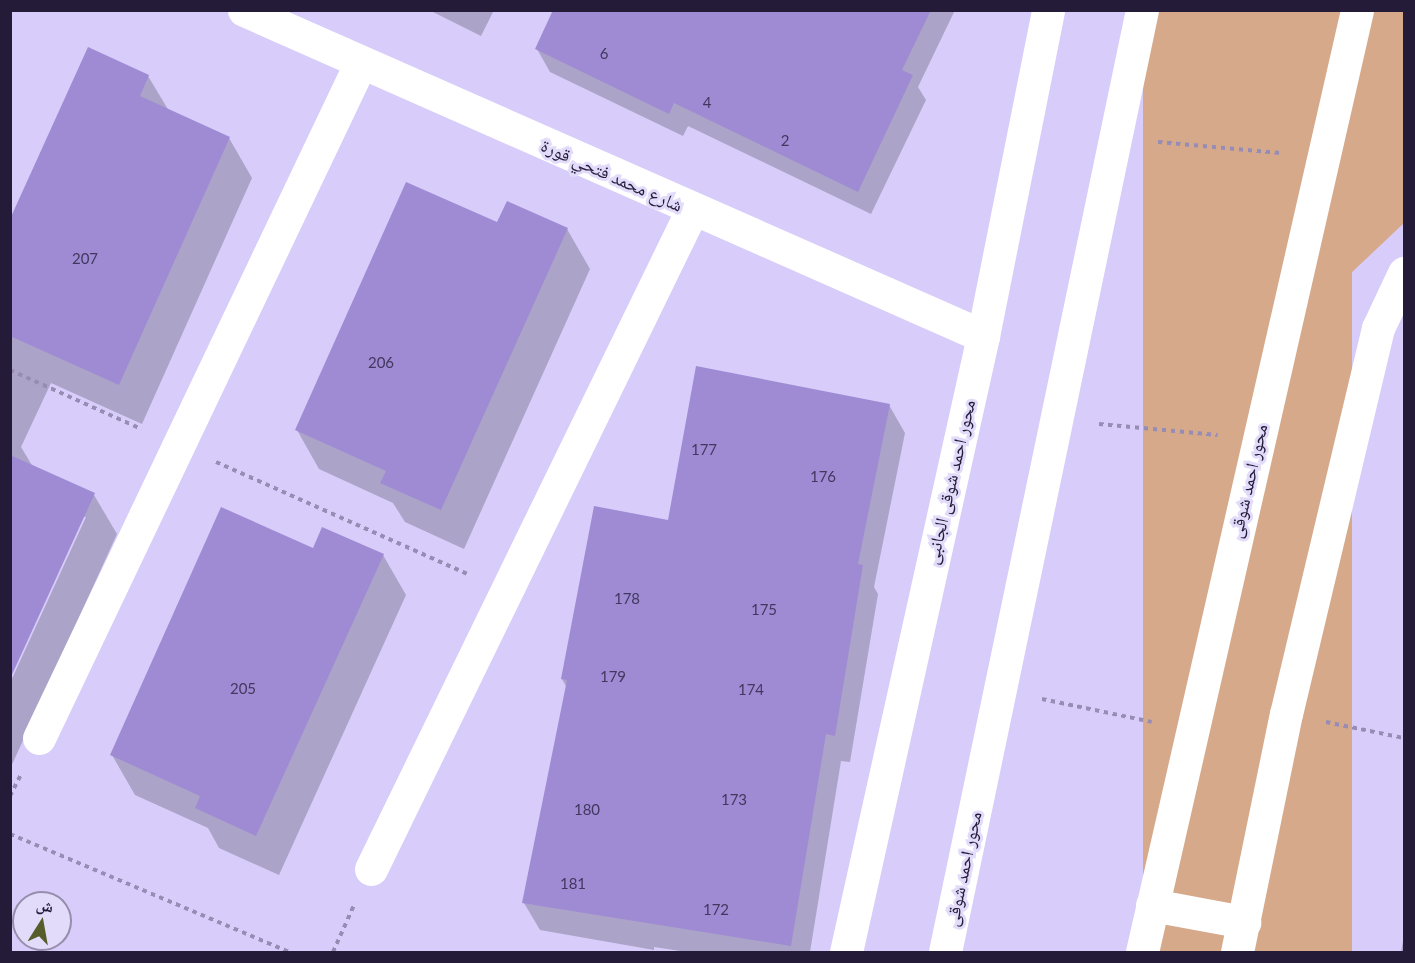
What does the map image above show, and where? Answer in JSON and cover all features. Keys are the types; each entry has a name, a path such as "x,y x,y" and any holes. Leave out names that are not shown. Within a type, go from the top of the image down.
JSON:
{"street":[{"name":"شارع محمد فتحي قورة","path":"244,10 360,64 983,336"},
{"name":"محور احمد شوقى الجانبى","path":"846,952 983,336 1048,10"},
{"name":"محور احمد شوقى","path":"945,952 1142,10"},
{"name":"محور احمد شوقى","path":"1142,952 1357,10"},
{"path":"39,738 360,64"},
{"path":"371,869 692,210"},
{"path":"1152,905 1240,937 1286,714 1378,328 1404,273"}],"path":[{"path":"1116,138 1322,157"},
{"path":"10,370 506,591"},
{"path":"1056,421 1258,438"},
{"path":"1000,690 1192,730"},
{"path":"1286,714 1404,738"},
{"path":"10,834 290,952"},
{"path":"333,952 371,869"}],"shaded area":[{"path":"1143,11 1352,11 1352,952 1143,952"},
{"path":"1357,11 1404,11 1404,223 1349,275 1352,26"}],"building":[{"path":"553,10 931,10 902,70 913,75 858,192 674,103 669,114 535,49"},
{"path":"88,47 149,75 140,96 230,137 119,385 10,336 10,219"},
{"path":"406,182 497,222 507,201 568,228 441,510 380,483 386,471 295,430"},
{"path":"696,366 890,404 858,564 863,565 835,736 826,734 791,946 522,903 567,680 561,679 594,506 668,520"},
{"path":"10,455 95,493 10,679"},
{"path":"221,507 313,548 322,527 384,554 256,836 195,808 200,796 110,755"}]}
